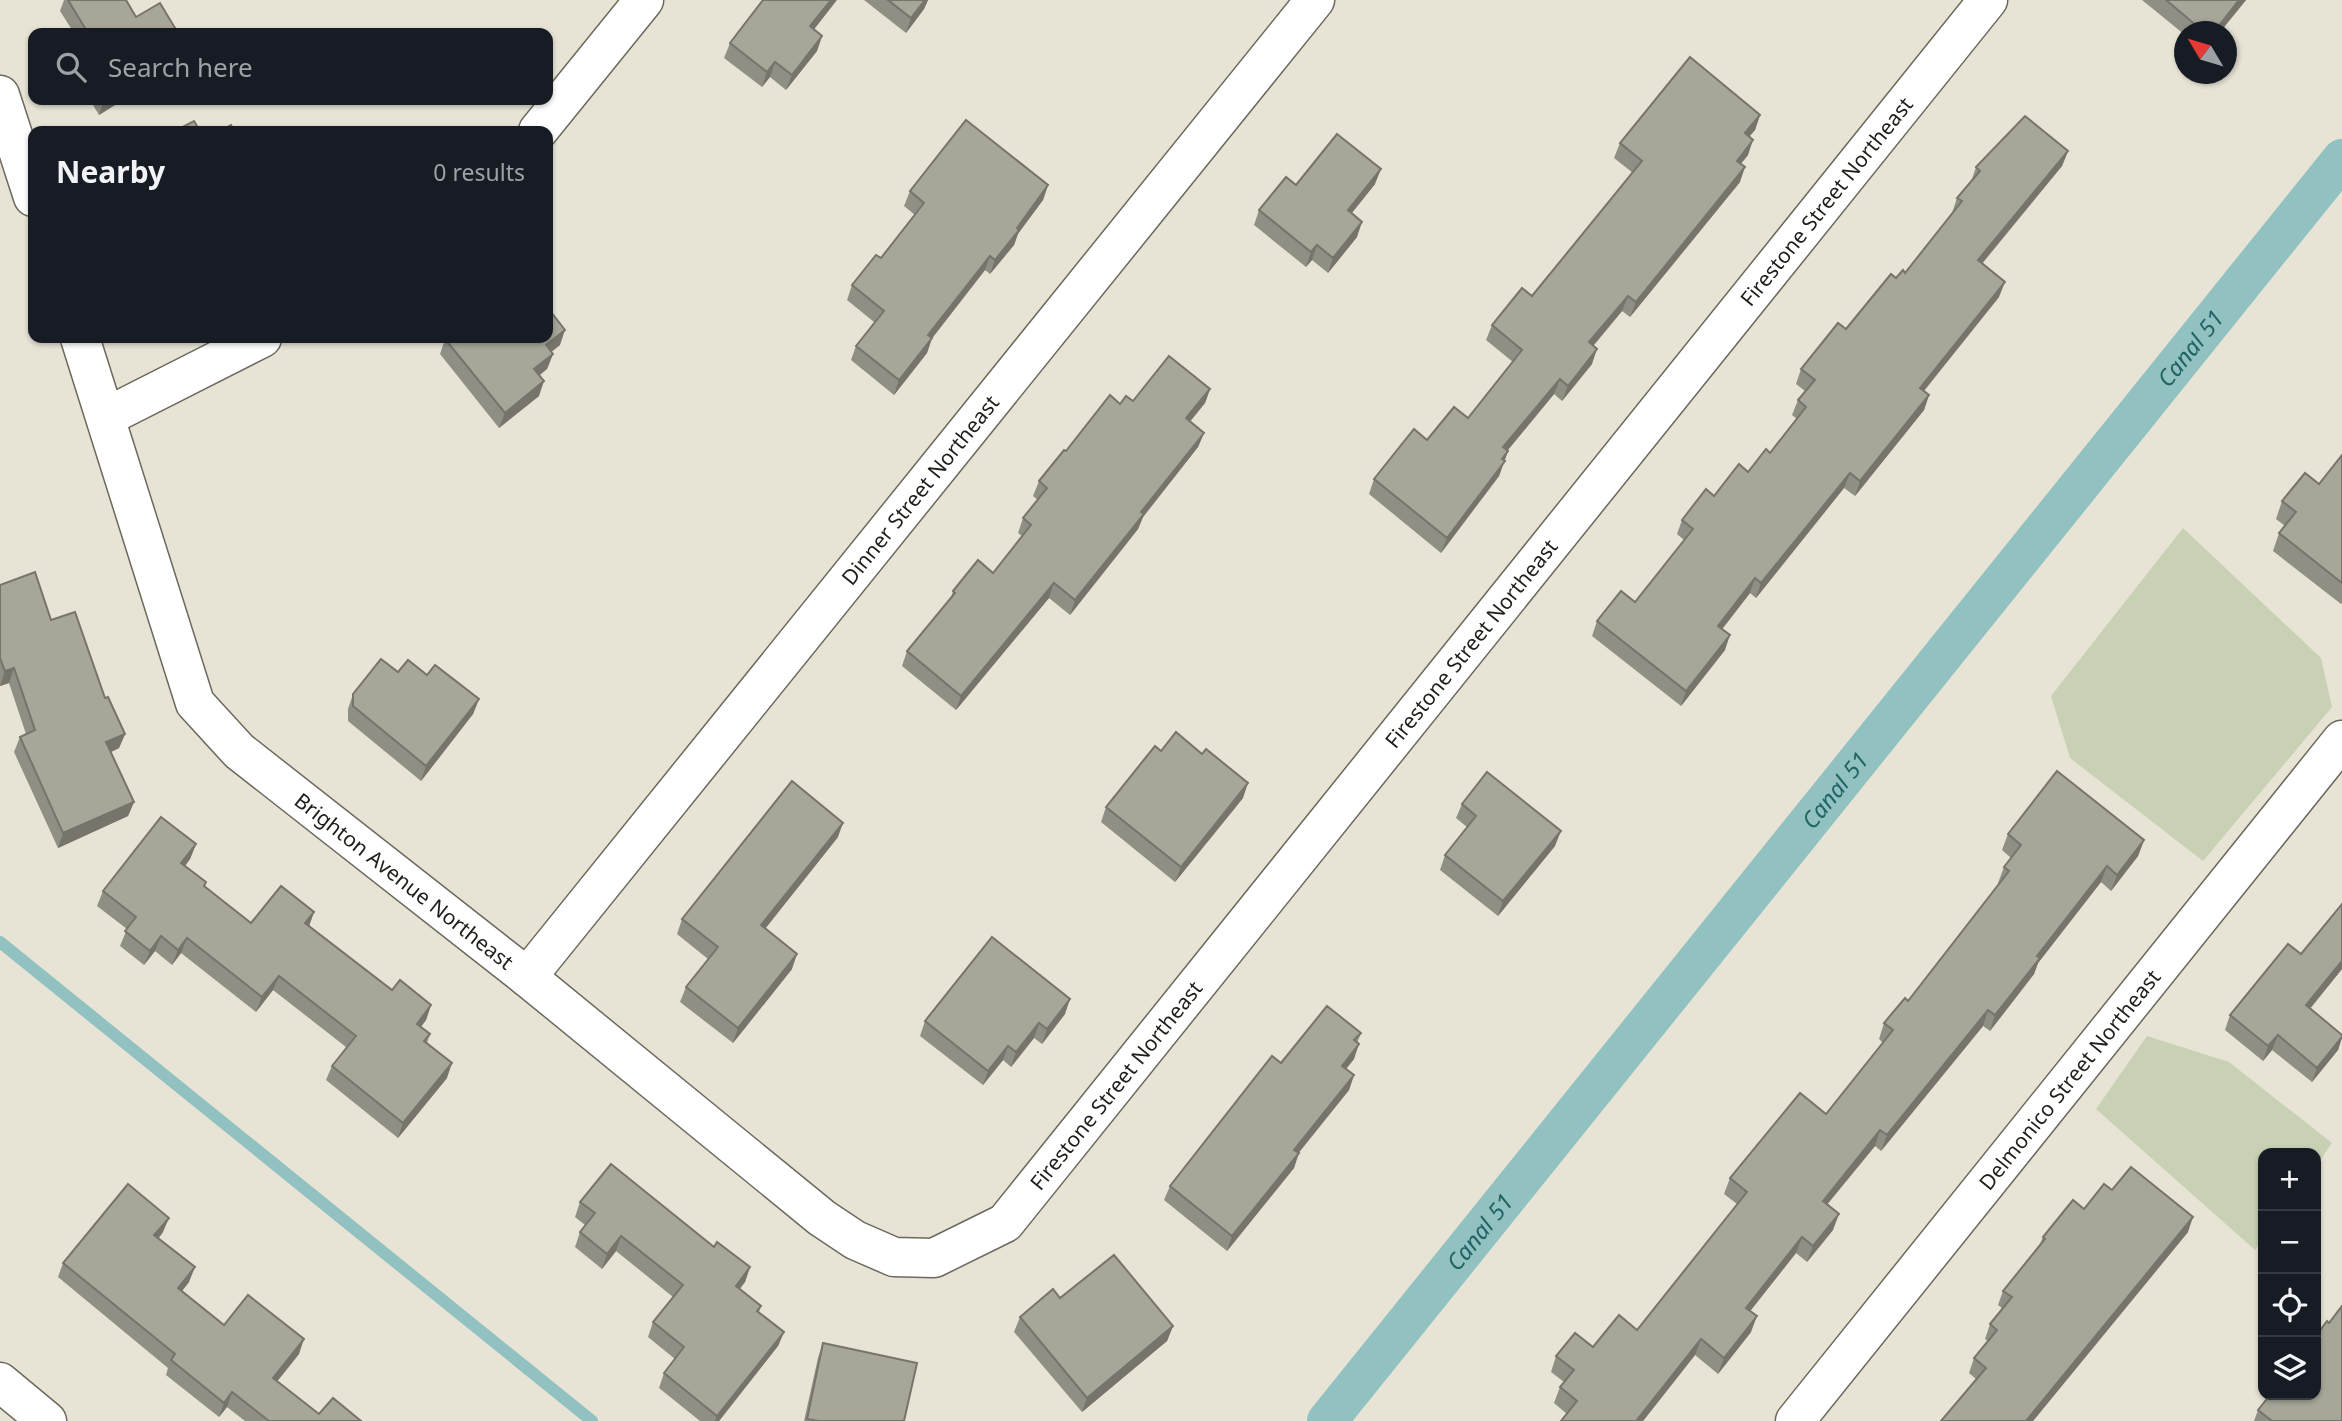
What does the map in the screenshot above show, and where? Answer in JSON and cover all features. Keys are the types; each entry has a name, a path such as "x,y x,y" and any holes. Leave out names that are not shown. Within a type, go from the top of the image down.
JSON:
{"street":[{"path":"542,126 643,0"},
{"name":"Dinner Street Northeast","path":"527,977 1315,0"},
{"name":"Firestone Street Northeast","path":"934,1258 1004,1223 1988,0"},
{"path":"0,95 28,182"},
{"name":"Brighton Avenue Northeast","path":"82,343 195,703 239,751 527,977 822,1218 855,1241 894,1257 934,1258"},
{"path":"106,417 252,343"},
{"name":"Delmonico Street Northeast","path":"1795,1421 2342,740"},
{"path":"0,1382 47,1421"}],"green space":[{"path":"2183,528 2321,658 2332,707 2203,861 2070,758 2051,696"},
{"path":"2147,1036 2229,1062 2332,1143 2321,1159 2321,1148 2258,1148 2258,1246 2255,1250 2096,1109"}],"building":[{"path":"68,0 126,0 136,17 160,3 175,28 85,28"},
{"path":"763,0 831,0 810,26 822,36 792,75 775,62 767,72 730,43"},
{"path":"888,0 925,0 911,18"},
{"path":"2166,0 2239,0 2223,21 2191,21"},
{"path":"1690,57 1760,115 1745,133 1753,140 1737,161 1745,167 1636,302 1628,296 1589,342 1597,349 1568,386 1560,379 1503,447 1508,451 1502,459 1505,461 1447,538 1374,479 1414,429 1427,440 1454,407 1468,418 1522,350 1492,325 1522,288 1532,296 1642,161 1620,143"},
{"path":"2025,116 2068,151 1978,260 2005,282 1920,388 1929,395 1860,481 1850,473 1761,583 1755,578 1718,626 1730,635 1686,691 1597,621 1621,591 1635,602 1693,529 1682,520 1706,489 1714,496 1739,464 1748,472 1766,449 1770,453 1806,407 1798,400 1815,380 1801,369 1838,323 1846,329 1891,274 1896,278 1903,270 1905,273 1962,201 1957,198 1980,171 1976,167"},
{"path":"966,120 1048,185 1017,228 1019,230 995,260 990,256 928,335 932,338 899,380 856,346 884,311 852,285 876,255 881,258 924,203 910,191"},
{"path":"194,121 197,126 184,126"},
{"path":"1337,134 1381,169 1348,210 1362,222 1333,258 1317,245 1311,252 1259,210 1286,177 1296,185"},
{"path":"553,314 565,330 553,339"},
{"path":"448,343 549,343 546,345 553,354 534,369 544,381 505,413"},
{"path":"1169,356 1210,389 1186,418 1204,433 1075,600 1054,583 961,696 907,651 955,593 953,591 978,560 993,573 1031,525 1023,518 1047,488 1039,481 1110,395 1120,404 1126,396 1133,401"},
{"path":"2342,455 2342,583 2279,533 2296,512 2282,501 2305,473 2319,484"},
{"path":"35,572 51,620 75,612 105,698 108,697 125,734 106,742 134,802 63,833 20,737 35,730 14,668 5,671 0,658 0,585"},
{"path":"381,659 398,672 408,660 427,675 435,665 479,699 426,766 353,706 353,694"},
{"path":"1176,732 1202,754 1206,749 1248,783 1181,867 1106,807 1155,746 1161,751"},
{"path":"2057,771 2144,840 2117,875 2107,866 1995,1015 1988,1010 1887,1135 1880,1130 1823,1201 1839,1214 1813,1246 1802,1237 1746,1308 1757,1316 1724,1358 1701,1339 1636,1421 1561,1421 1577,1401 1560,1387 1574,1370 1556,1356 1575,1333 1593,1347 1619,1315 1637,1330 1747,1192 1730,1178 1800,1093 1826,1114 1893,1030 1884,1023 1905,998 1908,1001 2009,871 2004,867 2021,845 2008,834"},
{"path":"1487,772 1561,831 1503,901 1445,855 1476,816 1462,804"},
{"path":"792,781 843,823 761,925 797,954 738,1028 686,987 718,947 682,919"},
{"path":"161,817 196,844 181,863 206,882 204,886 251,923 281,886 314,912 305,923 392,990 400,980 431,1005 417,1024 430,1034 424,1041 452,1063 403,1123 332,1066 356,1036 279,976 262,997 187,938 178,950 161,936 150,951 125,931 136,917 103,891"},
{"path":"2342,904 2342,961 2306,1005 2342,1035 2317,1068 2278,1035 2268,1046 2230,1015 2288,944 2301,954"},
{"path":"992,937 1070,999 1047,1029 1039,1023 1016,1052 1008,1046 988,1071 925,1021"},
{"path":"1327,1006 1361,1033 1354,1040 1359,1044 1342,1066 1354,1075 1294,1150 1299,1153 1232,1236 1170,1186 1272,1056 1281,1063"},
{"path":"611,1164 714,1247 717,1242 750,1267 736,1286 761,1306 757,1311 784,1332 717,1416 664,1373 684,1347 653,1322 683,1285 621,1236 607,1254 580,1232 595,1213 580,1202"},
{"path":"2131,1167 2193,1217 2026,1421 1941,1421 1986,1368 1974,1358 1997,1330 1990,1324 2012,1297 2003,1291 2045,1239 2043,1237 2073,1200 2084,1209 2104,1184 2112,1190"},
{"path":"128,1184 169,1218 154,1235 195,1267 178,1288 224,1325 248,1295 304,1339 273,1378 319,1414 333,1398 361,1421 269,1421 232,1392 224,1403 171,1360 175,1354 63,1263"},
{"path":"1114,1255 1173,1326 1087,1398 1020,1317 1053,1289 1060,1298"},
{"path":"2342,1306 2342,1421 2272,1421 2258,1410 2266,1400 2321,1400 2321,1329 2327,1321 2329,1323"},
{"path":"823,1343 917,1363 904,1421 807,1419"}],"waterway":[{"name":"Canal 51","path":"1327,1421 2342,159"},
{"path":"0,942 592,1421"}]}
